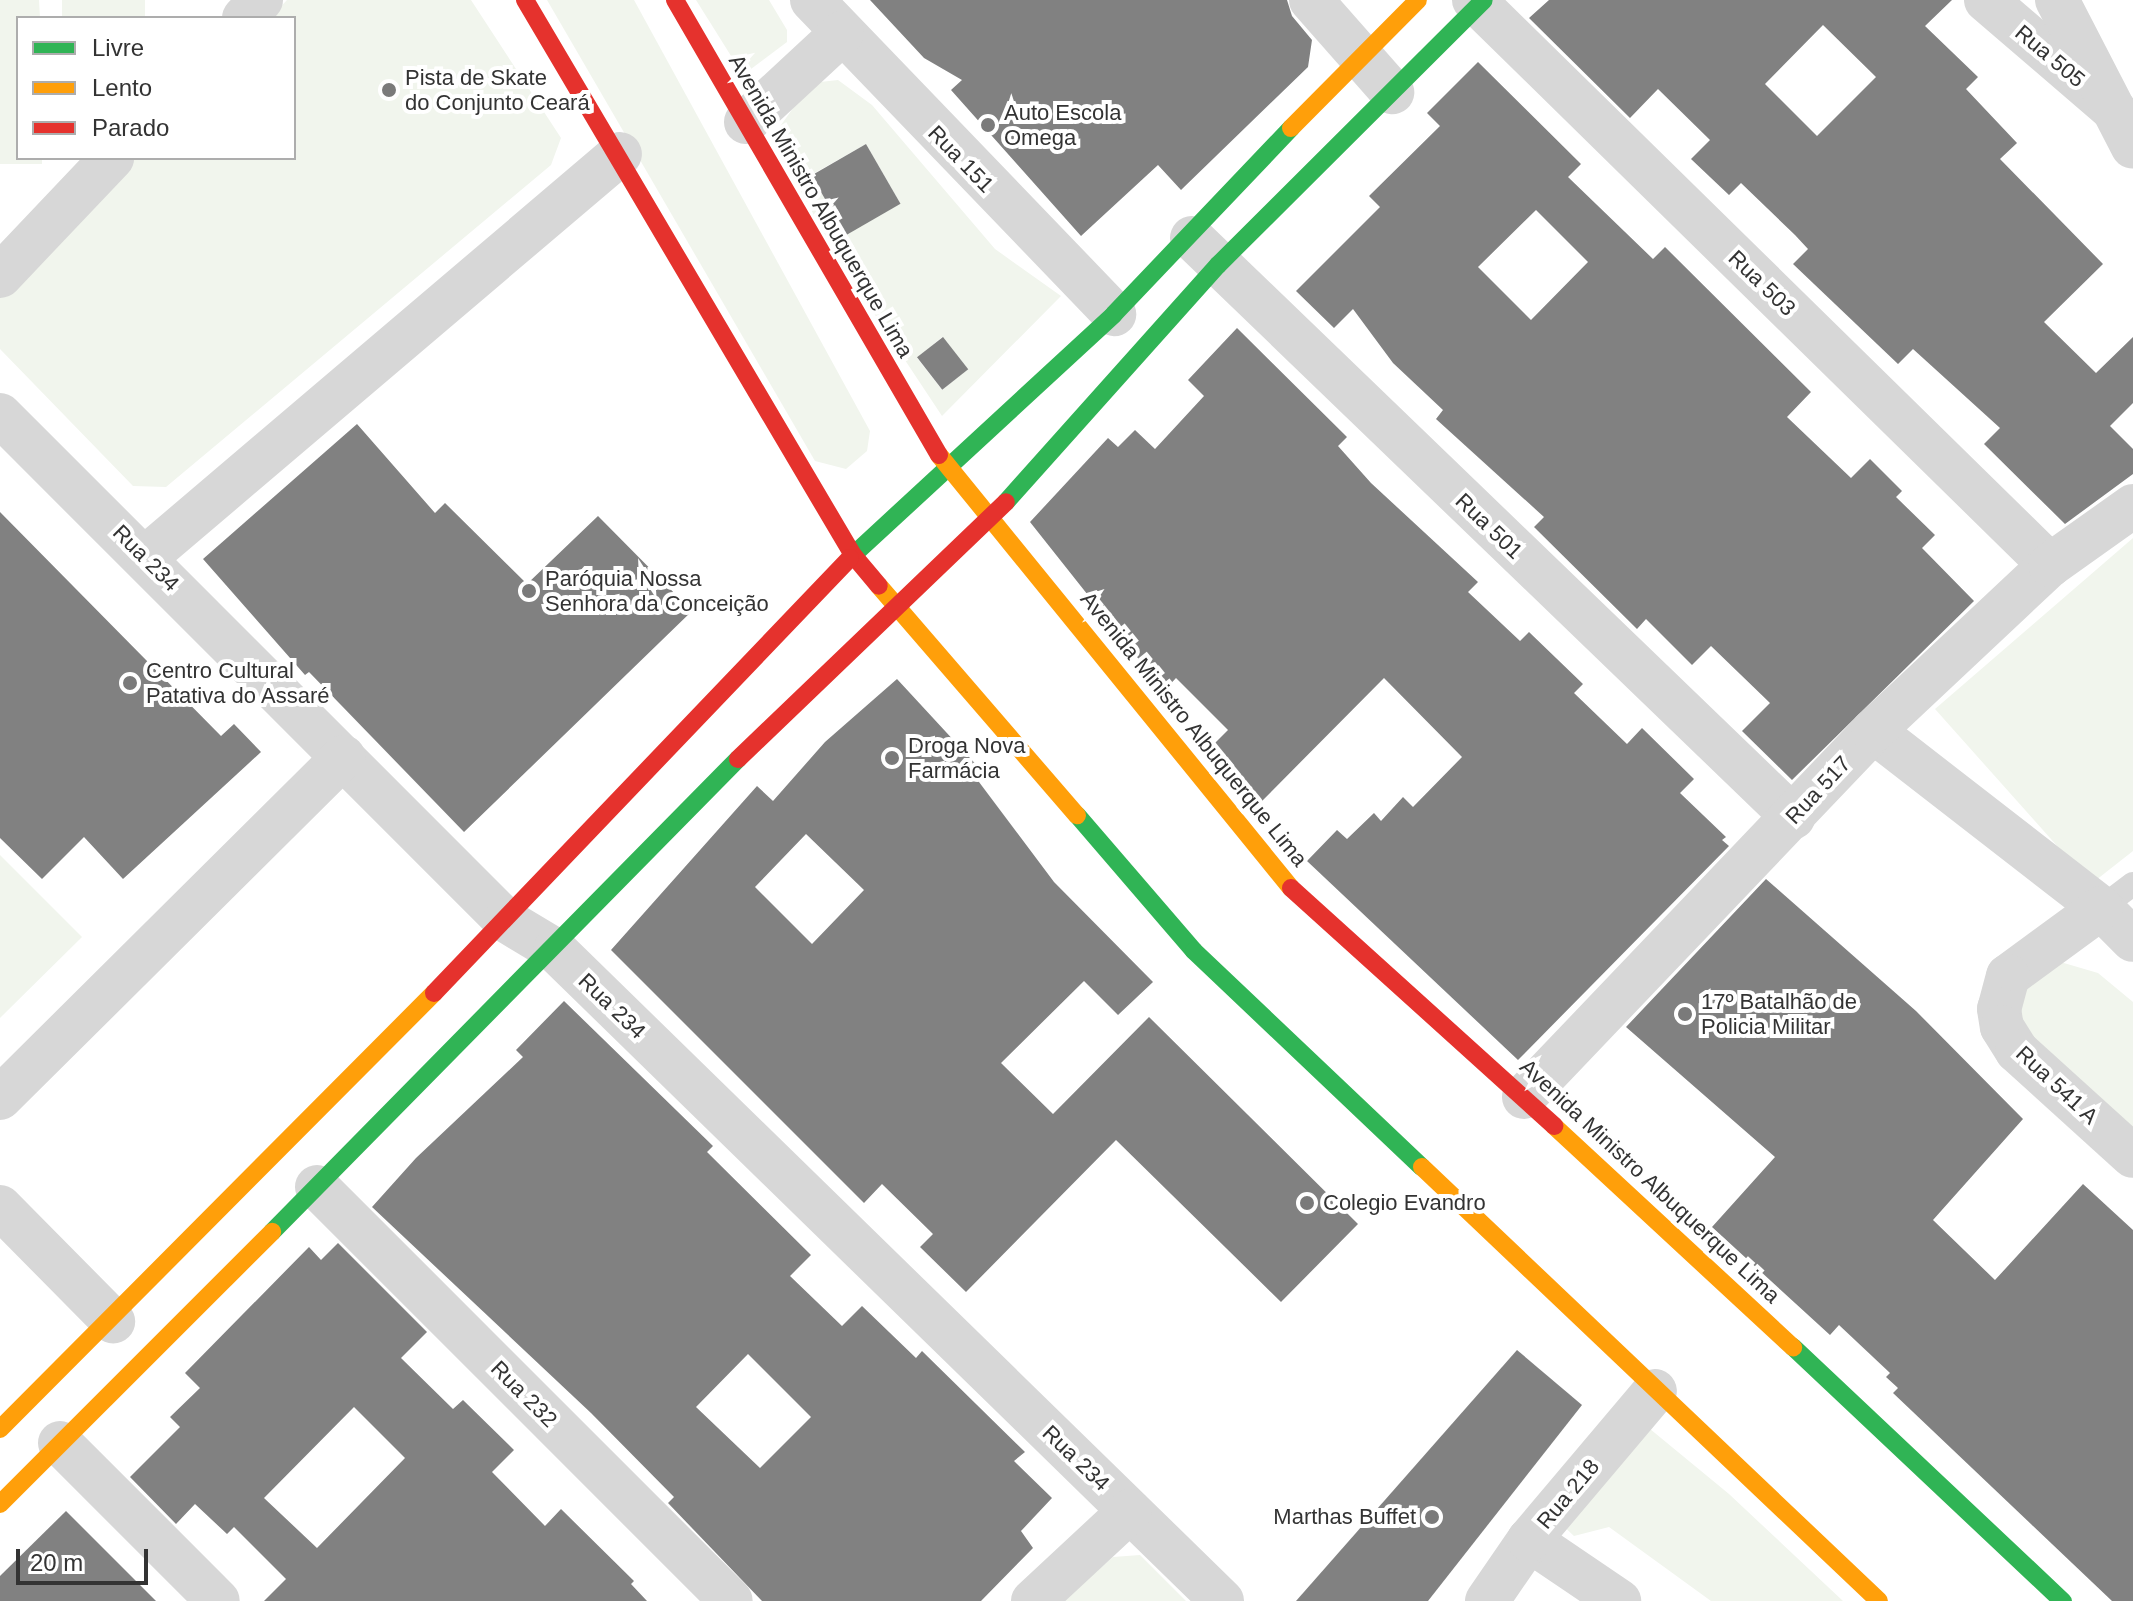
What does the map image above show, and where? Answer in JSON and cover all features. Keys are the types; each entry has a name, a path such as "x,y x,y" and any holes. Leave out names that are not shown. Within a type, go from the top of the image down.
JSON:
{"street":[{"path":"246,16 261,0"},
{"path":"525,0 620,154 853,555 900,604 1194,951 1879,1601"},
{"name":"Avenida Ministro Albuquerque Lima","path":"675,0 946,467 993,516 1280,878 1524,1097 1554,1132 1663,1225 2063,1601"},
{"name":"Rua 151","path":"812,0 1114,314"},
{"path":"1311,0 1392,92"},
{"path":"0,1429 175,1265 505,920 667,761 853,555 1114,314 1187,233 1418,0"},
{"name":"Rua 505","path":"1986,0 2124,129"},
{"name":"Rua 505","path":"2057,0 2124,129"},
{"path":"0,1504 201,1290 317,1187 555,950 696,789 993,516 1218,265 1479,2"},
{"name":"Rua 503","path":"1479,2 2050,565"},
{"path":"746,122 842,33"},
{"path":"146,557 620,154"},
{"path":"0,276 110,160"},
{"name":"Rua 501","path":"1187,233 1793,817"},
{"name":"Rua 234","path":"0,415 146,557 505,920 555,950 1222,1601"},
{"name":"Rua 517","path":"1524,1097 1873,731 2050,565 2133,506"},
{"path":"1873,731 2117,896 2133,940"},
{"path":"0,1098 343,757"},
{"name":"Rua 541 A","path":"2117,896 2008,976 1999,1009 2002,1027 2017,1051 2133,1156"},
{"name":"Rua 232","path":"317,1187 731,1601"},
{"path":"0,1207 113,1321"},
{"name":"Rua 218","path":"1487,1601 1529,1540 1655,1391"},
{"path":"60,1443 218,1601"},
{"path":"1033,1601 1130,1511"},
{"path":"1529,1540 1619,1601"}],"shaded area":[{"path":"0,0 39,0 40,16 16,16 16,160 42,160 42,164 0,164"},
{"path":"62,0 145,0 145,16 62,16"},
{"path":"287,0 471,0 561,138 551,165 166,487 133,486 0,349 0,295 132,160 296,160 296,16 272,16"},
{"path":"547,0 634,0 870,431 867,451 846,469 815,461"},
{"path":"696,0 769,0 787,30 787,42 743,75"},
{"path":"838,80 872,105 995,249 1061,296 942,416 844,268 771,139 811,83","holes":["866,144 900,203 845,234 811,175","942,337 968,369 942,390 917,358"]},
{"path":"2133,538 2133,851 2091,884 1935,709"},
{"path":"0,855 82,937 0,1018"},
{"path":"2057,961 2098,973 2133,1002 2133,1157 2018,1051 2006,989"},
{"path":"1644,1424 1729,1494 1843,1601 1711,1601 1609,1527 1574,1536 1558,1521"},
{"path":"1140,1555 1186,1601 1062,1601 1113,1557"}],"building":[{"path":"870,0 1287,0 1292,16 1312,40 1308,67 1181,190 1158,165 1081,236 951,90 962,80 924,58"},
{"path":"1549,0 1952,0 1925,26 1978,77 1966,89 2017,143 2000,159 2103,264 2044,322 2096,373 2133,337 2133,403 2110,426 2133,449 2133,474 2065,524 1984,444 2000,428 1913,349 1898,364 1793,264 1808,249 1795,235 1741,183 1729,195 1691,159 1710,140 1658,89 1630,118 1529,18","holes":["1823,25 1876,77 1817,136 1765,84"]},
{"path":"1478,62 1581,164 1568,177 1653,259 1665,247 1811,392 1787,417 1851,478 1870,459 1902,491 1896,497 1935,535 1922,548 1974,601 1792,780 1742,731 1770,703 1711,646 1692,665 1646,619 1637,629 1534,527 1544,517 1436,419 1443,410 1393,363 1353,309 1334,328 1296,291 1380,207 1369,196 1440,126 1427,113","holes":["1536,210 1588,262 1531,320 1478,267"]},
{"path":"866,144 900,204 846,235 811,176"},
{"path":"1237,328 1347,437 1338,446 1371,483 1478,582 1468,592 1520,641 1529,632 1583,684 1574,693 1627,744 1642,728 1694,779 1680,793 1726,837 1722,840 1729,846 1518,1060 1307,861 1337,830 1347,839 1374,813 1381,821 1403,797 1413,807 1462,757 1384,678 1258,805 1209,749 1228,730 1176,678 1164,691 1030,522 1108,438 1118,447 1135,430 1155,449 1204,396 1188,380"},
{"path":"943,337 968,369 942,390 917,357"},
{"path":"357,424 435,513 445,503 527,584 598,516 692,611 464,832 309,672 305,675 203,559"},
{"name":"Centro Cultural Patativa do Assaré","path":"0,512 221,736 234,724 261,752 123,879 84,837 42,879 0,838"},
{"path":"897,679 982,771 976,778 1054,882 1153,982 1118,1015 1084,981 1001,1063 1053,1114 1149,1017 1358,1224 1281,1302 1116,1140 966,1292 920,1247 933,1234 882,1184 864,1203 611,950 757,786 773,801 825,742","holes":["806,834 864,890 812,944 755,887"]},
{"path":"1766,879 1916,1011 2023,1119 1933,1220 1995,1280 2083,1184 2133,1230 2133,1601 2112,1601 1893,1393 1898,1388 1886,1377 1890,1373 1839,1325 1830,1335 1712,1227 1775,1157 1626,1027"},
{"path":"564,1001 713,1146 707,1152 811,1255 790,1276 842,1326 862,1306 916,1358 922,1351 1025,1452 1014,1461 1052,1498 1021,1531 1033,1548 981,1601 762,1601 668,1503 674,1497 591,1413 372,1207 416,1158 523,1057 516,1050","holes":["748,1354 811,1417 760,1468 696,1407"]},
{"path":"338,1243 427,1332 401,1358 453,1409 463,1400 514,1450 492,1472 545,1526 561,1509 634,1581 631,1584 647,1601 264,1601 286,1579 234,1527 227,1534 195,1504 176,1524 130,1477 180,1427 170,1417 200,1388 185,1373 309,1247 321,1260","holes":["354,1407 405,1458 317,1548 264,1498"]},
{"name":"Marthas Buffet","path":"1517,1350 1582,1405 1428,1601 1296,1601"},
{"path":"66,1511 156,1601 0,1601 0,1576"}],"traffic: fast":[{"path":"1006,502 1218,265 1484,0"},
{"path":"850,558 1114,314 1291,128"},
{"path":"272,1232 738,759"},
{"path":"1077,815 1194,951 1422,1167"},
{"path":"1793,1347 2063,1601"}],"traffic: slow":[{"path":"1291,128 1418,0"},
{"path":"939,455 1291,888"},
{"path":"879,586 1077,815"},
{"path":"0,1429 434,993"},
{"path":"1554,1126 1793,1347"},
{"path":"1422,1167 1879,1601"},
{"path":"0,1504 272,1232"}],"traffic: jam":[{"path":"525,0 853,555 879,586"},
{"path":"675,0 939,455"},
{"path":"738,759 1006,502"},
{"path":"434,993 850,558"},
{"path":"1291,888 1554,1126"}],"place":[{"name":"Pista de Skate do Conjunto Ceará","path":"389,90"},
{"name":"Auto Escola Omega","path":"988,125"},
{"name":"Paróquia Nossa Senhora da Conceição","path":"529,591"},
{"name":"Centro Cultural Patativa do Assaré","path":"130,683"},
{"name":"Droga Nova Farmácia","path":"892,758"},
{"name":"17º Batalhão de Policia Militar","path":"1685,1014"},
{"name":"Colegio Evandro","path":"1307,1203"},
{"name":"Marthas Buffet","path":"1432,1517"}]}
